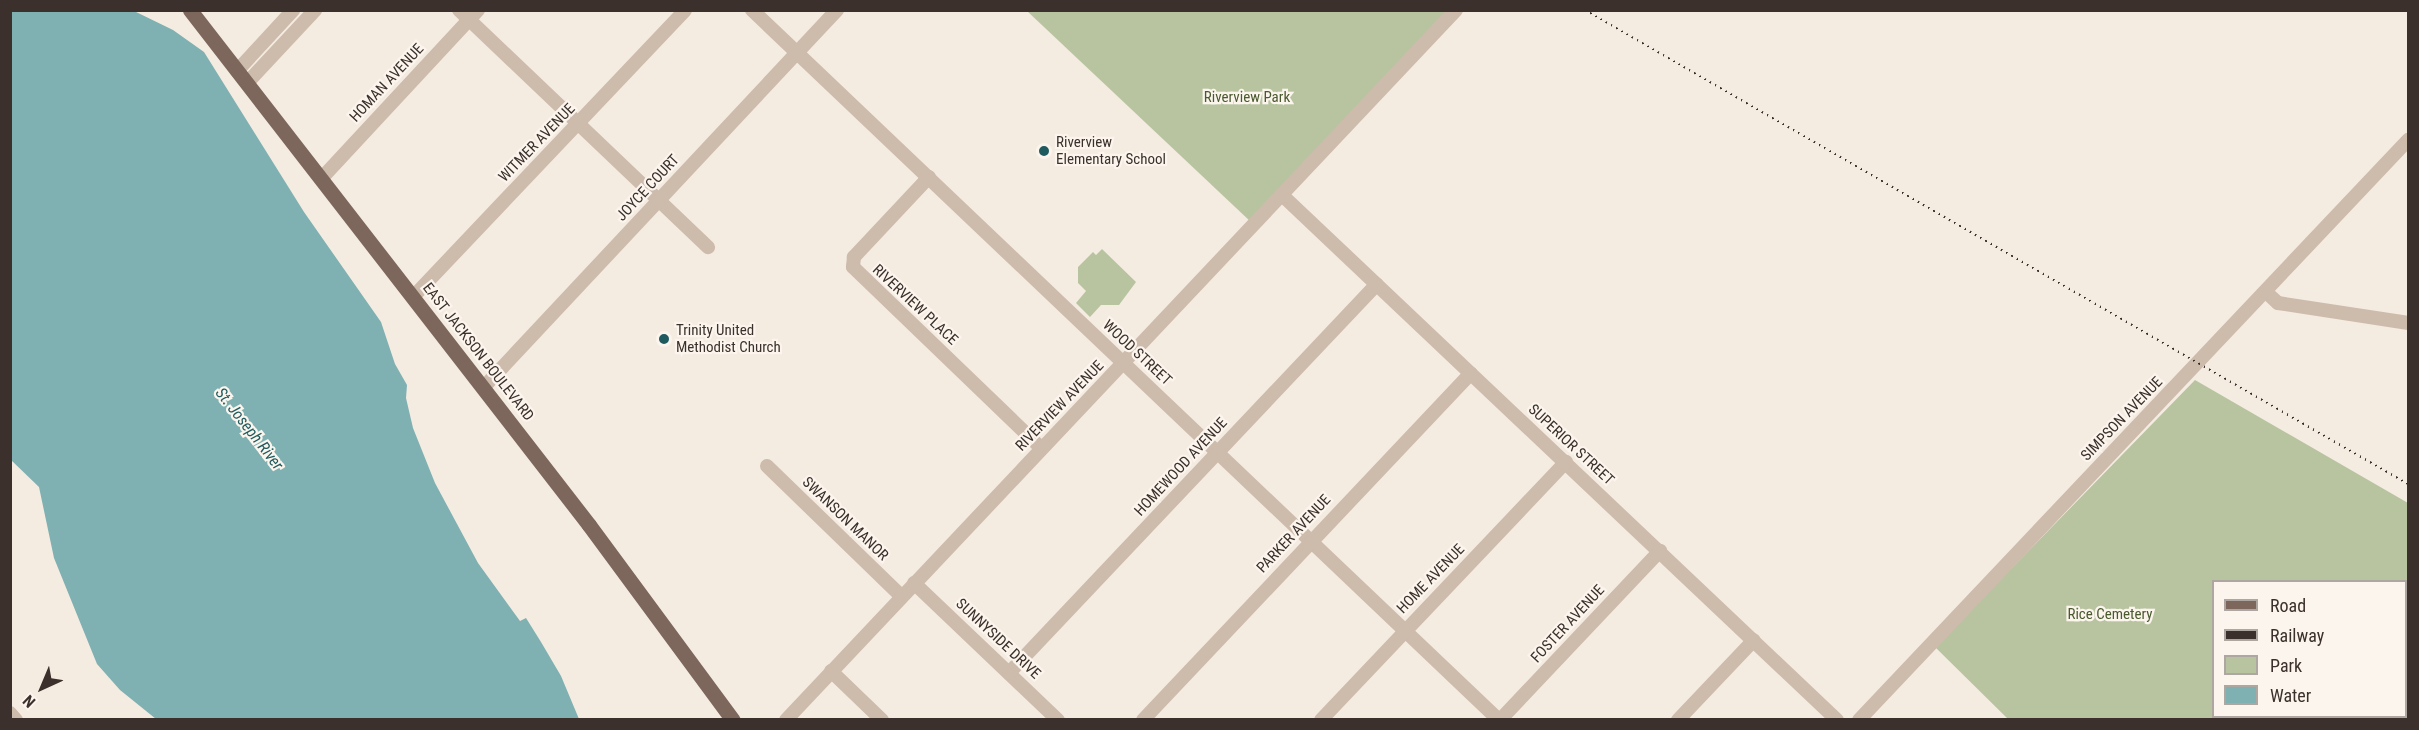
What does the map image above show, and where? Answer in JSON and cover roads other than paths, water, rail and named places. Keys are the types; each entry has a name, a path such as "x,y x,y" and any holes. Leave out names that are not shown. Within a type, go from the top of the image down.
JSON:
{"main road":[{"name":"EAST JACKSON BOULEVARD","path":"190,10 653,608 733,720"}],"street":[{"path":"237,71 293,10"},
{"path":"247,84 315,10"},
{"path":"459,10 474,16 578,123 708,247"},
{"name":"WITMER AVENUE","path":"412,297 685,10"},
{"name":"WOOD STREET","path":"752,10 1500,720"},
{"name":"JOYCE COURT","path":"483,388 837,10"},
{"name":"RIVERVIEW AVENUE","path":"786,720 1456,10"},
{"name":"HOMAN AVENUE","path":"321,179 474,16"},
{"name":"SIMPSON AVENUE","path":"1859,720 2409,140"},
{"name":"RIVERVIEW PLACE","path":"929,177 854,257 853,267 1041,448"},
{"name":"SUPERIOR STREET","path":"1282,195 1660,550 1837,720"},
{"name":"HOMEWOOD AVENUE","path":"1009,673 1377,284"},
{"path":"2266,292 2278,303 2409,323"},
{"name":"PARKER AVENUE","path":"1143,720 1471,373"},
{"name":"HOME AVENUE","path":"1321,720 1566,462"},
{"name":"SWANSON MANOR","path":"766,466 901,596"},
{"name":"FOSTER AVENUE","path":"1500,720 1660,550"},
{"name":"SUNNYSIDE DRIVE","path":"914,583 1059,720"},
{"path":"1678,720 1754,640"},
{"path":"831,671 882,720"},
{"path":"10,713 16,720"}],"water":[{"name":"St. Joseph River","path":"10,11 134,11 173,30 204,52 304,212 381,322 395,364 407,385 406,398 413,428 435,483 478,563 520,621 526,618 541,642 561,676 579,719 156,719 120,690 97,664 54,558 39,487 11,460"}],"railway":[{"path":"1585,10 2408,484"}],"place":[{"name":"Riverview Elementary School","path":"1044,151"},
{"name":"Trinity United Methodist Church","path":"664,339"}],"park label":[{"name":"Riverview Park","path":"1247,98"},
{"name":"Rice Cemetery","path":"2110,615"}]}
